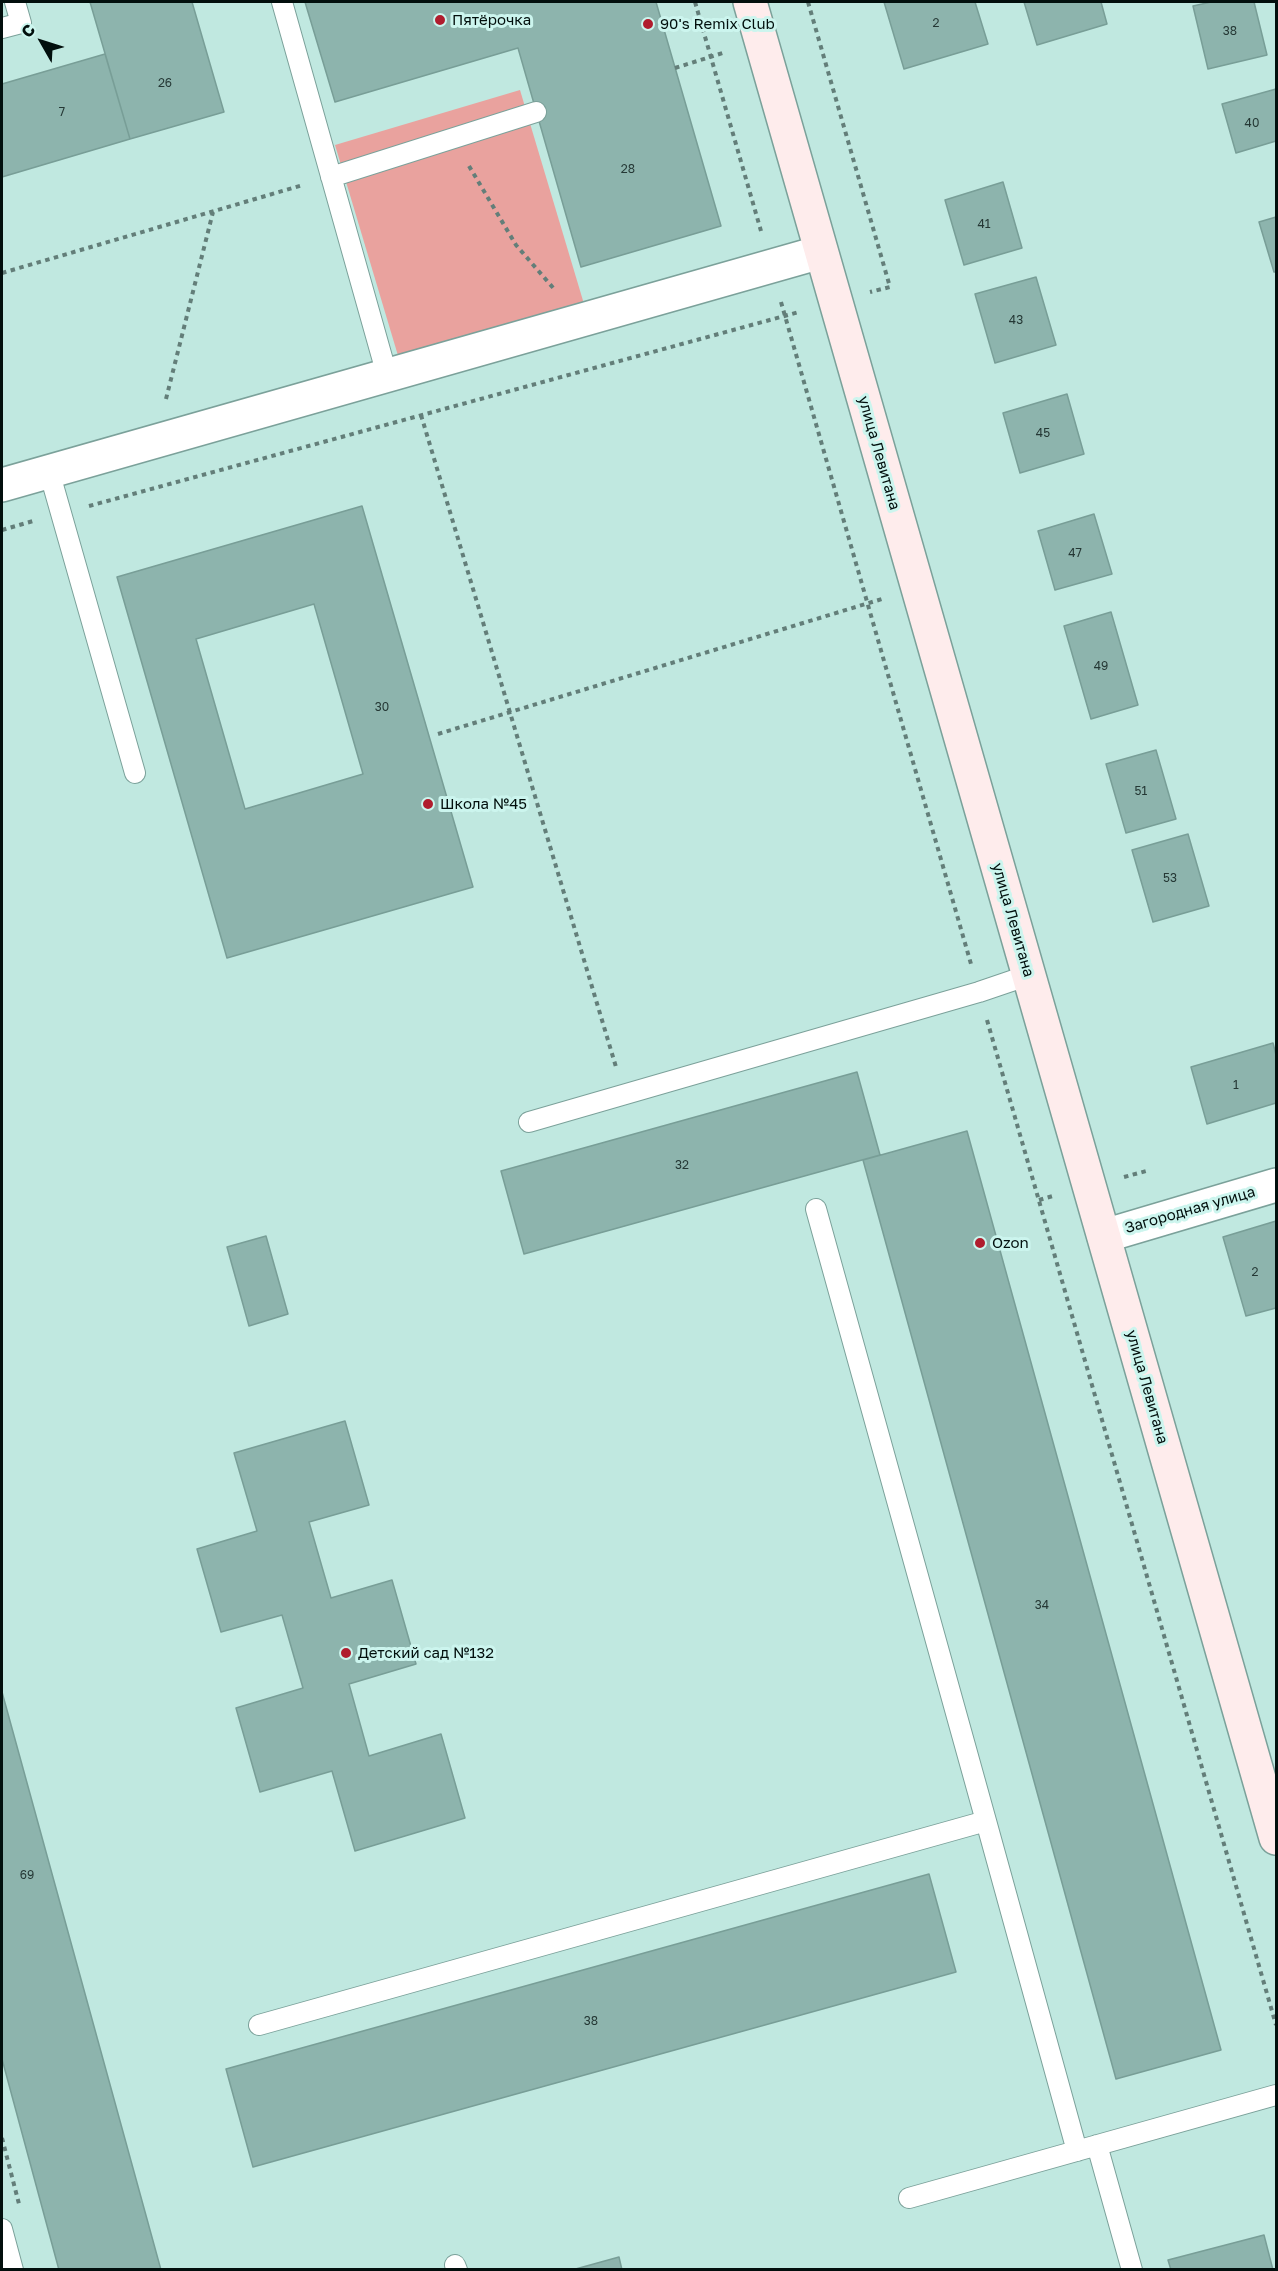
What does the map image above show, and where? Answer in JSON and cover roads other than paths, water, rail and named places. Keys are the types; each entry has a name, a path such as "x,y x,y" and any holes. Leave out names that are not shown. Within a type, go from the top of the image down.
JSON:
{"main road":[{"name":"улица Левитана","path":"750,2 1276,1838"}],"street":[{"path":"2,484 821,252"},
{"name":"Загородная улица","path":"1104,1236 1276,1185"}],"lane":[{"path":"2,28 21,23 15,2"},
{"path":"282,2 387,375"},
{"path":"331,177 536,112"},
{"path":"49,471 135,773"},
{"path":"529,1122 979,992 1029,975"},
{"path":"816,1209 1077,2151"},
{"path":"259,2025 986,1821"},
{"path":"909,2198 1276,2095"},
{"path":"1097,2145 1132,2270"},
{"path":"2,2229 13,2270"}],"place":[{"name":"Пятёрочка","path":"440,20"},
{"name":"90's Remix Club","path":"648,24"},
{"name":"Школа №45","path":"428,804"},
{"name":"Ozon","path":"980,1243"},
{"name":"Детский сад №132","path":"346,1653"}]}
